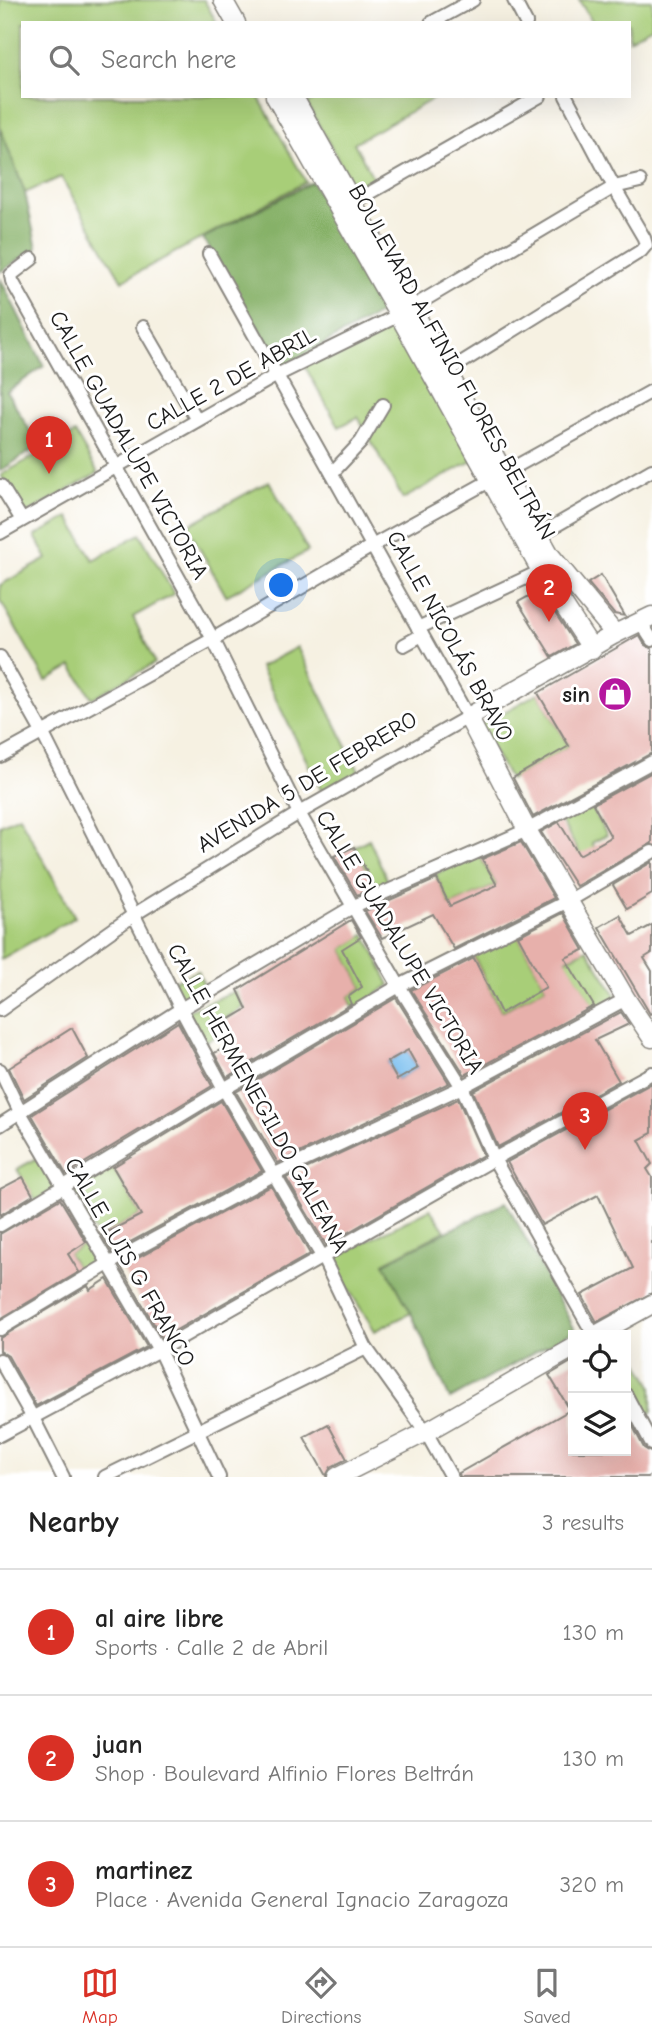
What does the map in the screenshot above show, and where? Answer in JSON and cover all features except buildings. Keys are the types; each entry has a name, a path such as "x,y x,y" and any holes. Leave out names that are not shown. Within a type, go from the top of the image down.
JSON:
{"street":[{"path":"223,0 235,21"},
{"path":"435,21 473,0"},
{"path":"514,0 525,21"},
{"name":"BOULEVARD ALFINIO FLORES BELTRÁN","path":"287,98 498,477 550,555 615,634"},
{"path":"354,202 536,98"},
{"path":"448,371 641,251 646,245 566,98"},
{"name":"BOULEVARD ALFINIO FLORES BELTRÁN","path":"331,178 354,202 405,311 448,371 541,570 592,649"},
{"name":"CALLE 2 DE ABRIL","path":"0,533 277,375 405,311 614,187 640,181"},
{"name":"CALLE NICOLÁS BRAVO","path":"209,254 468,717 527,830 626,999 652,1038"},
{"name":"CALLE GUADALUPE VICTORIA","path":"32,259 11,275 213,639 299,813 399,986 462,1087 494,1159 592,1330"},
{"path":"142,327 197,420"},
{"path":"0,756 652,391"},
{"path":"332,473 361,442 383,405"},
{"path":"539,535 652,470"},
{"path":"1,486 22,520"},
{"path":"404,645 420,632 541,570"},
{"path":"647,620 652,640"},
{"name":"AVENIDA 5 DE FEBRERO","path":"0,1010 135,915 299,813 615,634 647,620"},
{"name":"CALLE HERMENEGILDO GALEANA","path":"0,657 42,733 181,1009 273,1175 323,1258 366,1348 426,1432 451,1477"},
{"path":"0,1125 181,1009 354,906 527,830 652,762"},
{"path":"0,1225 399,986 570,900 652,852"},
{"path":"0,1329 110,1263 273,1175 462,1087 626,999"},
{"name":"CALLE LUIS G FRANCO","path":"0,1070 21,1114 159,1350 219,1477"},
{"path":"0,1434 159,1350 494,1159 652,1073"},
{"path":"604,1330 652,1304"},
{"path":"105,1477 366,1348"},
{"path":"337,1477 426,1432 568,1351"},
{"path":"0,1360 63,1477"},
{"path":"631,1404 652,1444"}],"green space":[{"path":"0,0 204,0 216,21 21,21 21,98 259,98 306,182 122,281 61,177 25,193 0,127"},
{"path":"579,0 652,0 652,26 631,38 631,21 592,21"},
{"path":"318,98 434,98 354,143 375,181 356,191 307,104"},
{"path":"0,127 25,193 37,248 0,272"},
{"path":"312,182 386,310 282,367 203,238"},
{"path":"0,278 44,366 7,392 39,446 0,471"},
{"path":"396,312 477,458 403,499 358,417 339,427 303,363"},
{"path":"75,433 98,473 24,515 1,475"},
{"path":"269,481 308,551 226,596 187,526"},
{"path":"69,517 93,560 140,534 174,594 133,617 155,663 92,698 72,666 46,681 0,600 0,585 47,559 35,536"},
{"path":"297,647 360,773 325,798 260,667"},
{"path":"538,693 569,746 510,780 479,726"},
{"path":"588,802 607,835 592,843 595,848 581,856 560,819"},
{"path":"19,816 75,917 1,959 0,825"},
{"path":"369,839 390,886 378,892 354,847"},
{"path":"479,855 497,885 450,906 435,874"},
{"path":"516,932 546,987 501,1012 472,953"},
{"path":"365,934 390,985 354,1009 348,997 362,987 342,949"},
{"path":"587,949 619,1000 597,1012 565,960"},
{"path":"198,971 207,992 183,1006 171,982"},
{"path":"235,991 244,1007 217,1024 221,1033 203,1043 185,1012"},
{"path":"39,1157 58,1187 36,1201 17,1169"},
{"path":"110,1162 141,1215 98,1237 68,1189"},
{"path":"506,1202 575,1330 568,1330 568,1334 450,1399 411,1313 384,1263"},
{"path":"430,1209 445,1231 384,1263 411,1313 375,1331 330,1260"},
{"path":"90,1240 105,1264 83,1278 68,1254"},
{"path":"631,1349 652,1386 652,1412 642,1418 631,1394"}],"water":[{"path":"408,1050 418,1068 397,1080 387,1062"}],"place":[{"name":"al aire libre","path":"49,474"},
{"name":"juan","path":"549,622"},
{"name":"sin","path":"615,694"},
{"name":"martinez","path":"585,1150"}]}
